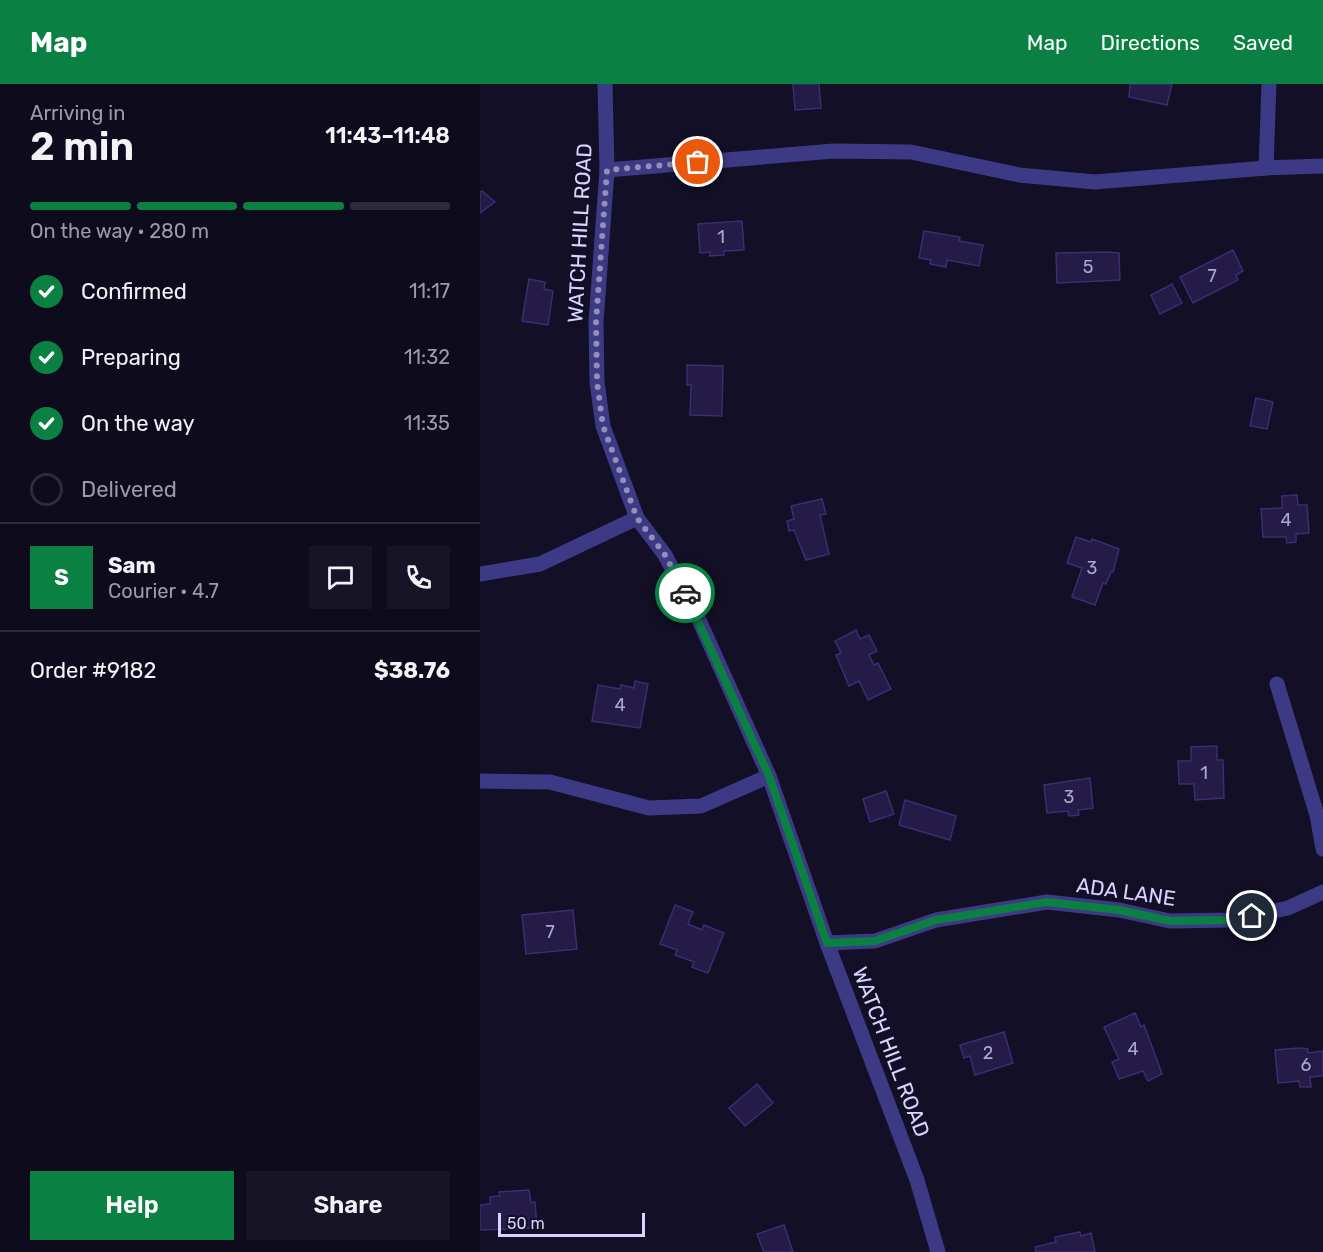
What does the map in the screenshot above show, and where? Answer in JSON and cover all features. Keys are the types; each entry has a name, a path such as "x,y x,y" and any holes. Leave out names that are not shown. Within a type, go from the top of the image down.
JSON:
{"street":[{"name":"WATCH HILL ROAD","path":"605,84 607,170 596,322 597,382 603,426 637,518 665,555 699,620 769,776 827,943 917,1180 938,1252"},
{"path":"1266,168 1269,84"},
{"path":"607,170 834,151 911,152 1019,175 1095,182 1266,168 1323,166"},
{"path":"480,574 540,564 637,518"},
{"path":"1277,684 1317,815 1323,849"},
{"path":"480,781 550,782 649,808 701,806 769,776"},
{"name":"ADA LANE","path":"827,943 875,941 936,920 1047,902 1119,910 1170,921 1232,920 1288,908 1323,892"}],"building":[{"path":"793,84 819,84 821,108 795,110"},
{"path":"1130,84 1172,84 1167,105 1129,97"},
{"path":"482,191 495,202 480,213 480,192"},
{"path":"742,221 744,250 724,251 724,255 710,256 710,252 700,253 698,224"},
{"path":"924,231 960,237 959,241 983,245 979,266 947,260 946,267 930,264 931,260 919,258"},
{"path":"1233,250 1243,271 1236,275 1238,280 1193,303 1180,277"},
{"path":"1056,253 1119,253 1120,280 1057,283"},
{"path":"529,279 545,282 544,289 553,291 548,325 522,321"},
{"path":"1172,284 1182,303 1160,314 1151,295"},
{"path":"687,365 723,366 722,416 690,415 691,385 687,385"},
{"path":"1256,398 1273,402 1267,429 1250,426"},
{"path":"1297,495 1298,505 1307,505 1309,533 1296,534 1296,542 1287,543 1286,537 1263,537 1261,509 1282,508 1282,496"},
{"path":"822,499 826,514 820,515 829,554 806,560 794,530 789,531 787,521 794,519 791,506"},
{"path":"1076,537 1091,542 1092,539 1119,549 1113,572 1106,584 1103,583 1095,605 1072,597 1082,568 1067,563"},
{"path":"856,630 860,639 869,635 877,651 869,655 874,665 878,663 891,689 868,700 859,681 849,686 836,655 841,653 835,641"},
{"path":"635,681 648,684 640,728 592,721 598,685 620,689 621,685 634,688"},
{"path":"1217,746 1217,760 1223,760 1224,798 1195,800 1194,784 1179,784 1178,761 1191,761 1191,747"},
{"path":"1090,778 1093,808 1078,810 1079,815 1069,816 1068,811 1047,813 1044,785"},
{"path":"886,791 894,814 870,822 863,799"},
{"path":"905,800 956,816 950,840 899,825"},
{"path":"675,905 693,912 688,924 702,930 704,925 724,933 708,973 692,967 694,962 675,955 677,950 660,944"},
{"path":"573,910 577,949 526,954 522,915"},
{"path":"1135,1013 1141,1027 1144,1025 1162,1074 1148,1081 1143,1071 1119,1079 1112,1062 1119,1059 1104,1027"},
{"path":"1004,1032 1013,1063 975,1075 970,1056 964,1058 960,1045"},
{"path":"1308,1049 1308,1053 1323,1051 1323,1076 1310,1077 1311,1087 1300,1087 1299,1081 1278,1083 1275,1050"},
{"path":"757,1084 773,1103 745,1126 729,1108"},
{"path":"529,1190 531,1203 535,1202 537,1228 480,1230 480,1205 490,1204 490,1197 500,1196 499,1192"},
{"path":"784,1225 793,1252 764,1252 757,1234"},
{"path":"1080,1232 1081,1236 1091,1233 1095,1252 1036,1252 1035,1247 1056,1242 1055,1237"}],"way so far":[{"path":"685,593 665,555 637,518 603,426 597,382 596,322 607,170 698,162"}],"route":[{"path":"685,593 769,776 827,943 875,941 936,920 1047,902 1119,910 1170,921 1232,920 1252,916"}]}
